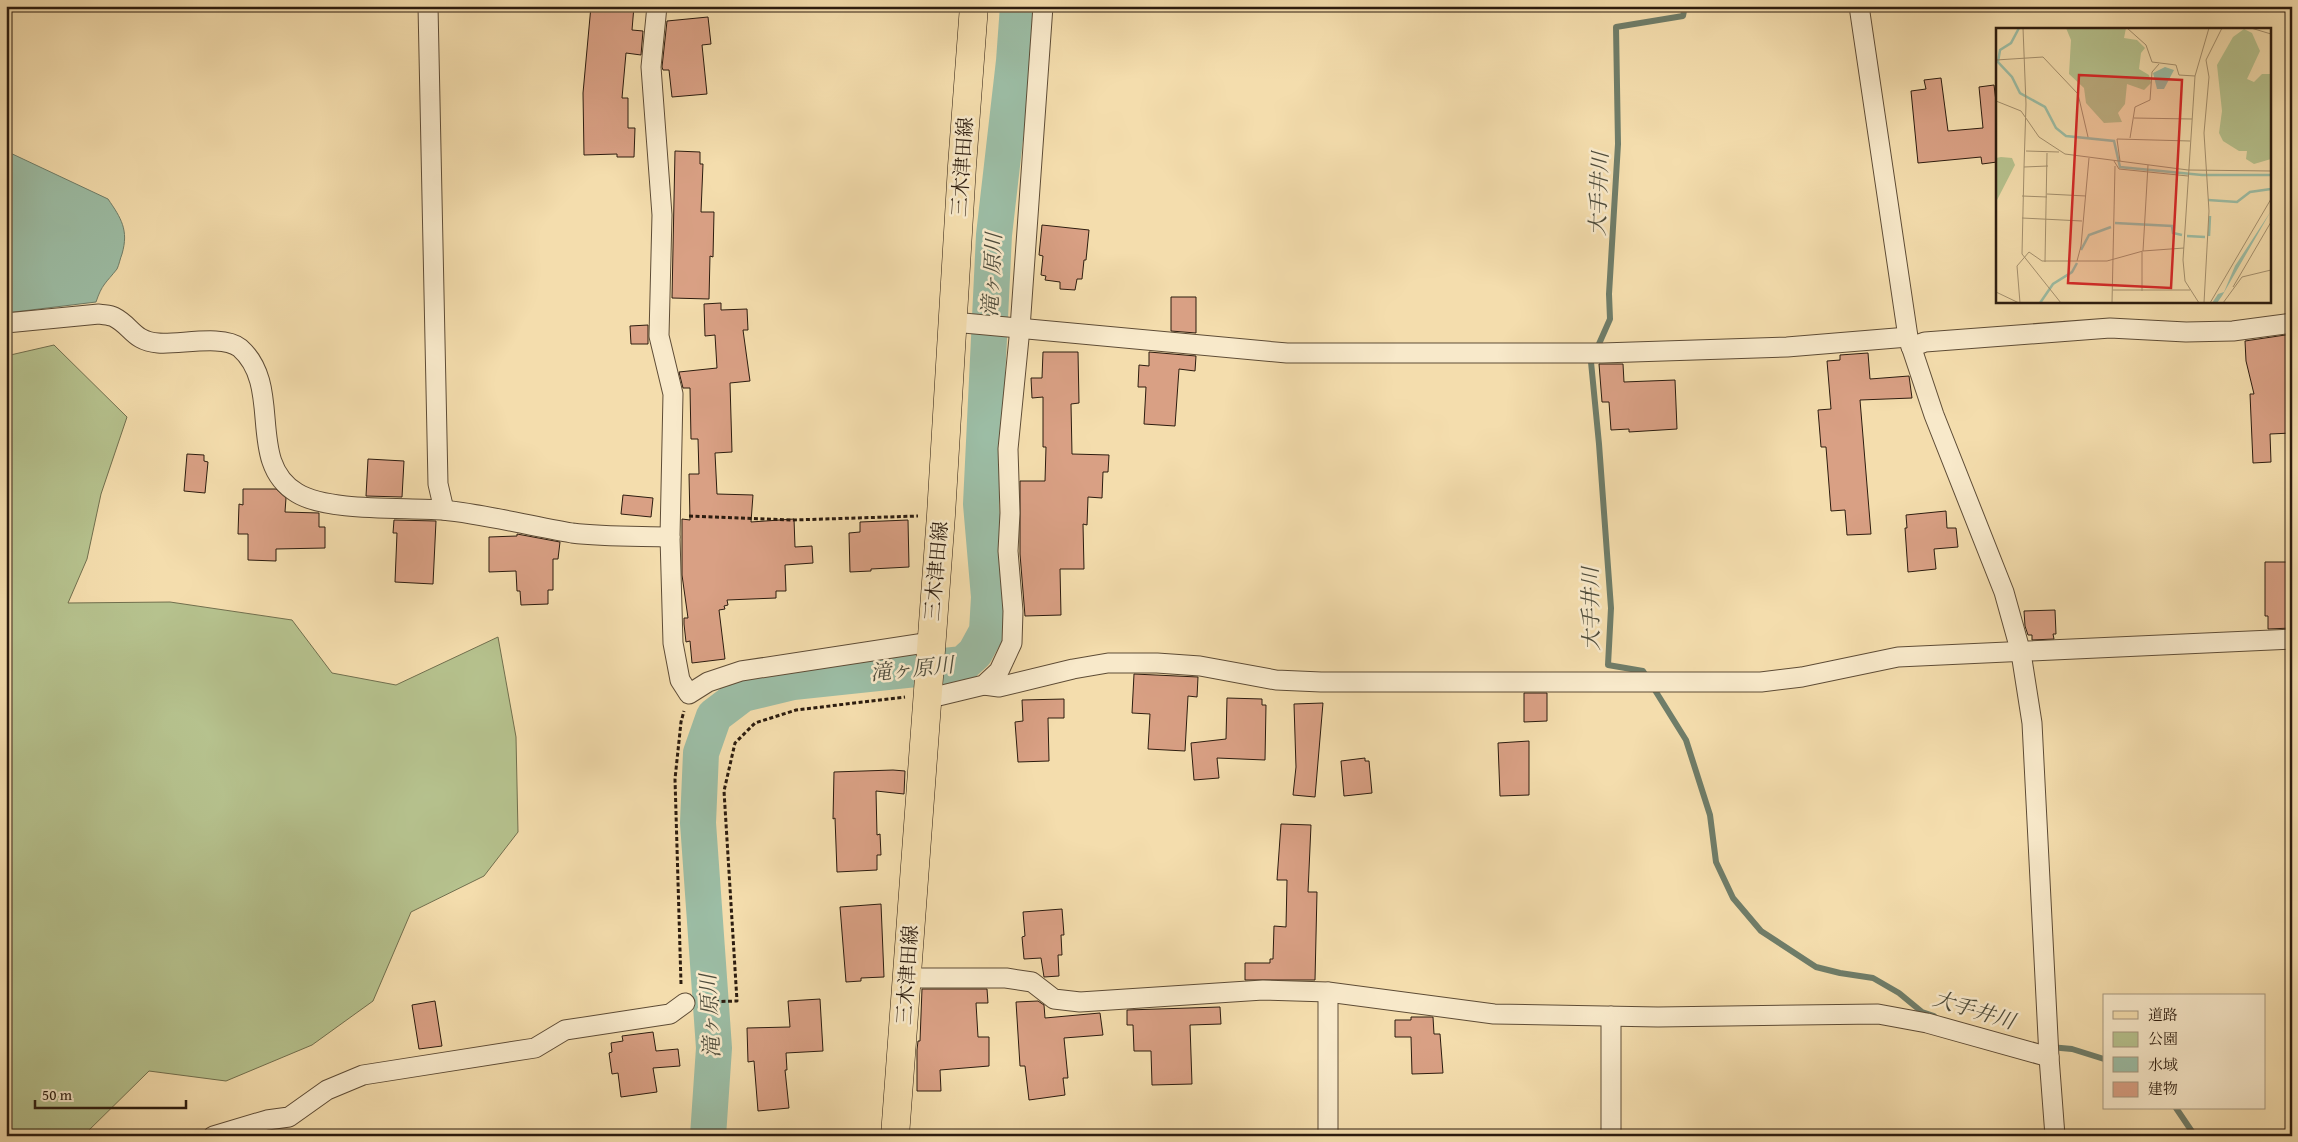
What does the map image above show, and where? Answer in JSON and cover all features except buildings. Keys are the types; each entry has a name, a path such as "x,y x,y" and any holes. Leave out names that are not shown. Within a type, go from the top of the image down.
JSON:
{"main road":[{"name":"三木津田線","path":"895,1136 930,644 959,323 962,166 974,6"}],"street":[{"path":"428,6 438,484 444,510"},
{"path":"657,6 651,67 662,214 659,336 673,394 670,537 673,643 680,680 689,694 708,682 741,671 930,644"},
{"path":"984,685 999,671 1012,643 1013,611 1008,551 1010,513 1008,448 1014,328 1043,6"},
{"path":"1858,6 1909,342 1934,415 2004,592 2021,653 2032,723 2049,1057 2055,1136"},
{"path":"6,323 99,314 114,317 138,338 158,343 213,340 238,347 254,366 263,393 269,457 279,478 296,493 319,503 444,510 574,533 670,537"},
{"path":"959,323 1287,353 1602,353 1925,342 2110,328 2186,332 2233,331 2292,323"},
{"path":"927,691 984,685 999,687 1072,668 1108,663 1157,663 1200,666 1276,680 1321,682 1761,682 1802,677 1898,657 2021,653 2292,639"},
{"path":"907,978 1006,978 1032,982 1054,999 1080,1002 1263,990 1328,992 1494,1014 1611,1016 1878,1014 1928,1023 2049,1057"},
{"path":"1328,992 1328,1136"},
{"path":"213,1136 267,1120 289,1117 327,1090 363,1076 535,1048 565,1030 670,1014 689,1003"},
{"path":"1611,1016 1611,1136"}],"path":[{"path":"670,515 793,520 941,515"},
{"path":"689,694 681,722 675,779 681,981 689,1003 737,1001 724,791 735,743 755,723 796,710 901,697 927,691"}],"green space":[{"path":"54,345 127,417 101,494 87,559 68,603 170,602 292,620 332,673 396,685 498,637 516,737 518,832 484,876 411,912 373,1001 312,1045 226,1081 149,1071 83,1136 6,1136 6,356"}],"water":[{"path":"6,151 108,199 117,212 124,231 124,246 117,269 102,287 96,302 6,313"}],"waterway":[{"name":"滝ヶ原川","path":"708,1136 714,1048 698,823 701,753 714,716 743,694 793,682 963,664 975,653 987,631 989,597 981,504 994,235 1014,61 1018,6"},
{"name":"大手井川","path":"1685,6 1683,16 1616,27 1618,144 1609,294 1610,319 1591,362 1611,608 1608,665 1643,671 1686,740 1710,815 1716,862 1733,898 1761,931 1816,967 1873,978 1899,993 1922,1012 1934,1016"},
{"name":"大手井川","path":"2050,1047 2072,1049 2103,1059"},
{"name":"大手井川","path":"2177,1110 2195,1136"}]}
